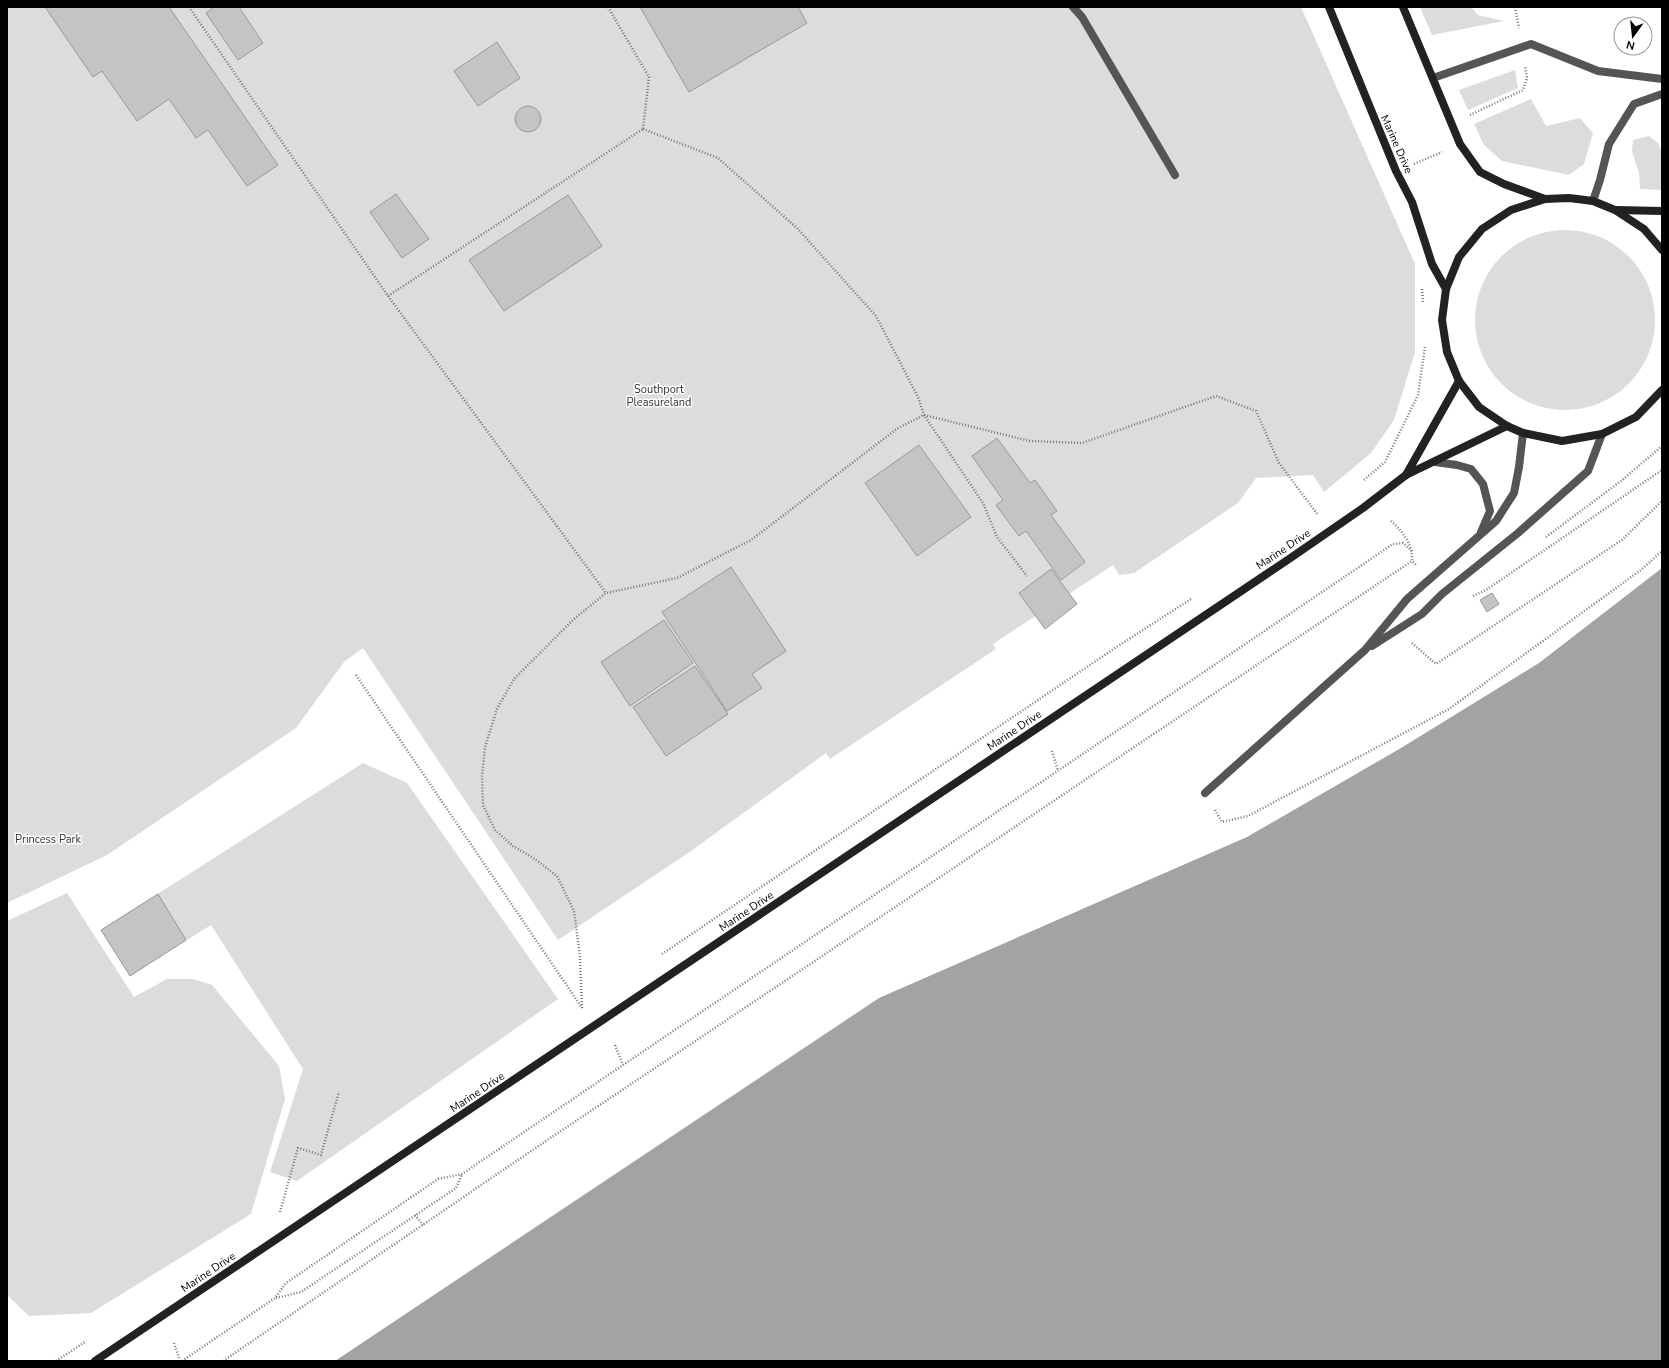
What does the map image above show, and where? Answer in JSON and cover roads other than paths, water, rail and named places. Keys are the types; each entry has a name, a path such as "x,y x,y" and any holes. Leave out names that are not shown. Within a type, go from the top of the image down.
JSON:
{"street":[{"name":"Marine Drive","path":"1329,7 1396,171 1412,202 1432,264 1446,289"},
{"path":"1403,7 1460,144 1480,172 1504,184 1545,199"},
{"path":"1662,250 1644,229 1616,210 1593,202 1569,198 1545,199 1511,210 1482,229 1459,257 1446,289 1442,320 1447,352 1459,381 1480,407 1506,426 1523,434 1562,440 1602,434 1636,417 1662,390"},
{"path":"1616,210 1662,211"},
{"name":"Marine Drive","path":"1406,475 1459,381"},
{"name":"Marine Drive","path":"95,1361 1283,563 1363,508 1406,475 1506,426"}],"lane":[{"path":"1073,7 1082,16 1175,176"},
{"path":"1433,78 1531,44 1598,71 1662,79"},
{"path":"1593,202 1609,144 1634,104 1662,94"},
{"path":"1205,793 1365,650 1407,599 1496,521 1514,493 1523,434"},
{"path":"1365,650 1422,614 1442,594 1518,533 1588,471 1602,434"},
{"path":"1435,462 1458,465 1471,469 1483,484 1490,511 1480,535"}],"park label":[{"name":"Southport Pleasureland","path":"659,395"},
{"name":"Princess Park","path":"48,839"}]}
